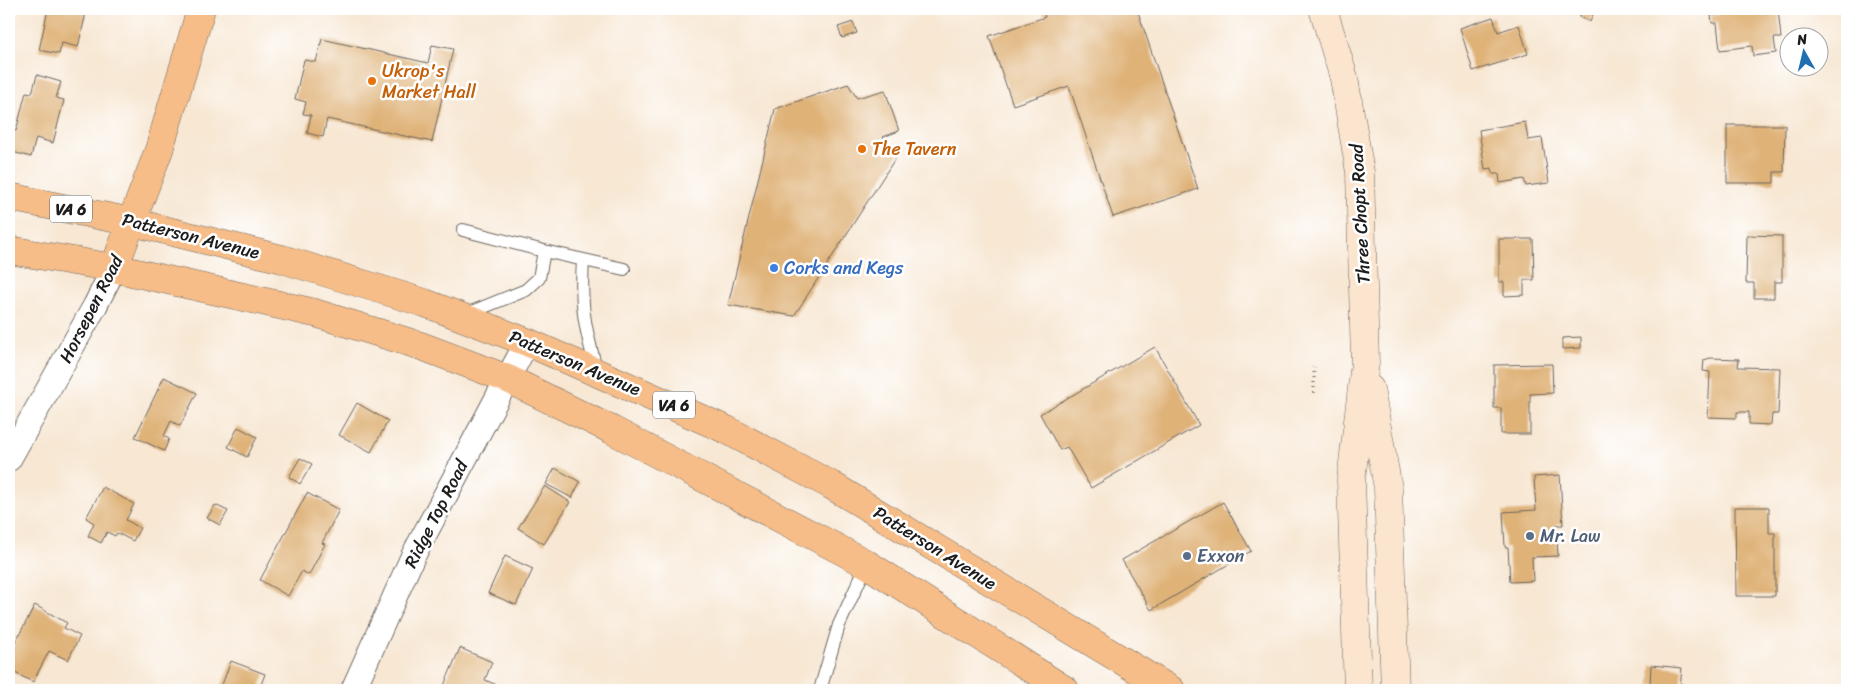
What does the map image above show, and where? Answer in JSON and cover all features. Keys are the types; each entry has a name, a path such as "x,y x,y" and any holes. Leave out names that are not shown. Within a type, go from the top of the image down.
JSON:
{"main road":[{"name":"Horsepen Road","path":"114,268 159,150 202,9"},
{"name":"Three Chopt Road","path":"1323,9 1344,78 1360,172 1366,363 1388,488 1395,690"},
{"name":"Patterson Avenue","path":"9,197 132,222 282,258 425,303 527,342 728,430 831,484 1171,690"},
{"path":"9,250 114,268 315,313 421,346 508,379 620,433 867,564 1065,690"},
{"name":"Three Chopt Road","path":"1358,690 1351,480 1366,363"}],"street":[{"name":"Horsepen Road","path":"9,459 95,306 114,268"},
{"name":"Ridge Top Road","path":"353,690 413,556 527,342"}],"lane":[{"path":"463,230 624,269"},
{"path":"460,317 526,290 540,278 544,251"},
{"path":"583,260 581,294 583,320 597,372"},
{"path":"820,690 840,625 867,564"}],"path":[{"path":"1314,367 1314,393"}],"building":[{"path":"48,9 87,9 78,47 62,43 59,54 39,50"},
{"path":"1042,9 1137,9 1198,189 1113,217 1069,86 1013,105 989,36 1045,17"},
{"path":"1583,9 1593,14 1590,22 1579,17"},
{"path":"1718,9 1778,9 1780,28 1778,28 1778,38 1774,38 1776,53 1753,56 1752,46 1720,50 1717,23 1712,23 1711,15 1719,15"},
{"path":"1493,17 1498,32 1519,25 1528,54 1473,71 1460,28"},
{"path":"853,22 857,33 842,38 838,27"},
{"name":"Ukrop's Market Hall","path":"322,39 428,63 432,45 453,49 432,142 327,119 323,137 307,133 311,115 303,114 306,102 295,99 304,60 316,62"},
{"path":"37,75 61,82 56,98 64,100 53,143 36,138 31,157 9,151 9,129 16,131 26,92 32,93"},
{"path":"848,84 857,98 885,90 899,131 883,137 898,154 794,316 728,305 775,109"},
{"path":"1525,122 1528,140 1542,138 1549,183 1526,186 1524,179 1500,183 1499,174 1493,174 1492,168 1485,169 1479,130"},
{"path":"1727,125 1785,125 1784,172 1774,172 1774,183 1727,183"},
{"path":"1747,235 1782,236 1782,282 1774,282 1774,298 1754,298 1754,283 1746,283"},
{"path":"1499,239 1533,239 1534,280 1524,280 1524,295 1504,296 1504,282 1499,282"},
{"path":"1581,337 1581,348 1562,349 1562,338"},
{"path":"1155,347 1199,425 1091,488 1067,447 1060,450 1040,414"},
{"path":"1710,358 1739,359 1738,367 1780,368 1778,414 1772,414 1771,425 1749,424 1749,412 1737,412 1737,418 1708,417 1710,372 1703,371 1704,360"},
{"path":"1552,364 1553,393 1530,394 1530,434 1501,434 1501,408 1494,408 1494,365"},
{"path":"164,377 197,393 180,426 171,421 164,436 169,439 164,451 135,437"},
{"path":"357,403 388,421 371,452 339,435"},
{"path":"238,427 257,437 247,457 228,447"},
{"path":"300,458 312,464 300,484 289,477"},
{"path":"555,468 580,482 572,498 546,484"},
{"name":"Mr. Law","path":"1560,475 1563,525 1556,525 1558,556 1532,557 1533,581 1510,582 1503,512 1536,510 1534,477"},
{"path":"545,486 570,502 544,544 518,528"},
{"path":"103,487 134,504 126,520 140,528 133,541 117,533 115,536 107,532 101,543 88,536 94,523 86,518"},
{"path":"307,493 339,510 322,543 325,544 309,575 302,571 288,596 260,580"},
{"name":"Exxon","path":"1223,502 1251,551 1151,610 1122,560"},
{"path":"215,505 228,511 220,525 207,518"},
{"path":"1735,507 1769,507 1769,533 1775,533 1775,596 1736,596"},
{"path":"505,556 533,569 516,605 488,593"},
{"path":"35,605 67,623 64,628 80,636 68,660 49,651 33,682 9,670 9,654"},
{"path":"460,648 492,662 485,680 504,688 503,690 442,690"},
{"path":"231,661 265,674 259,690 220,690"},
{"path":"1651,665 1682,668 1680,687 1650,685"}],"place":[{"name":"Ukrop's Market Hall","path":"372,81"},
{"name":"The Tavern","path":"862,149"},
{"name":"Corks and Kegs","path":"774,268"},
{"name":"Mr. Law","path":"1530,536"},
{"name":"Exxon","path":"1187,556"}]}
